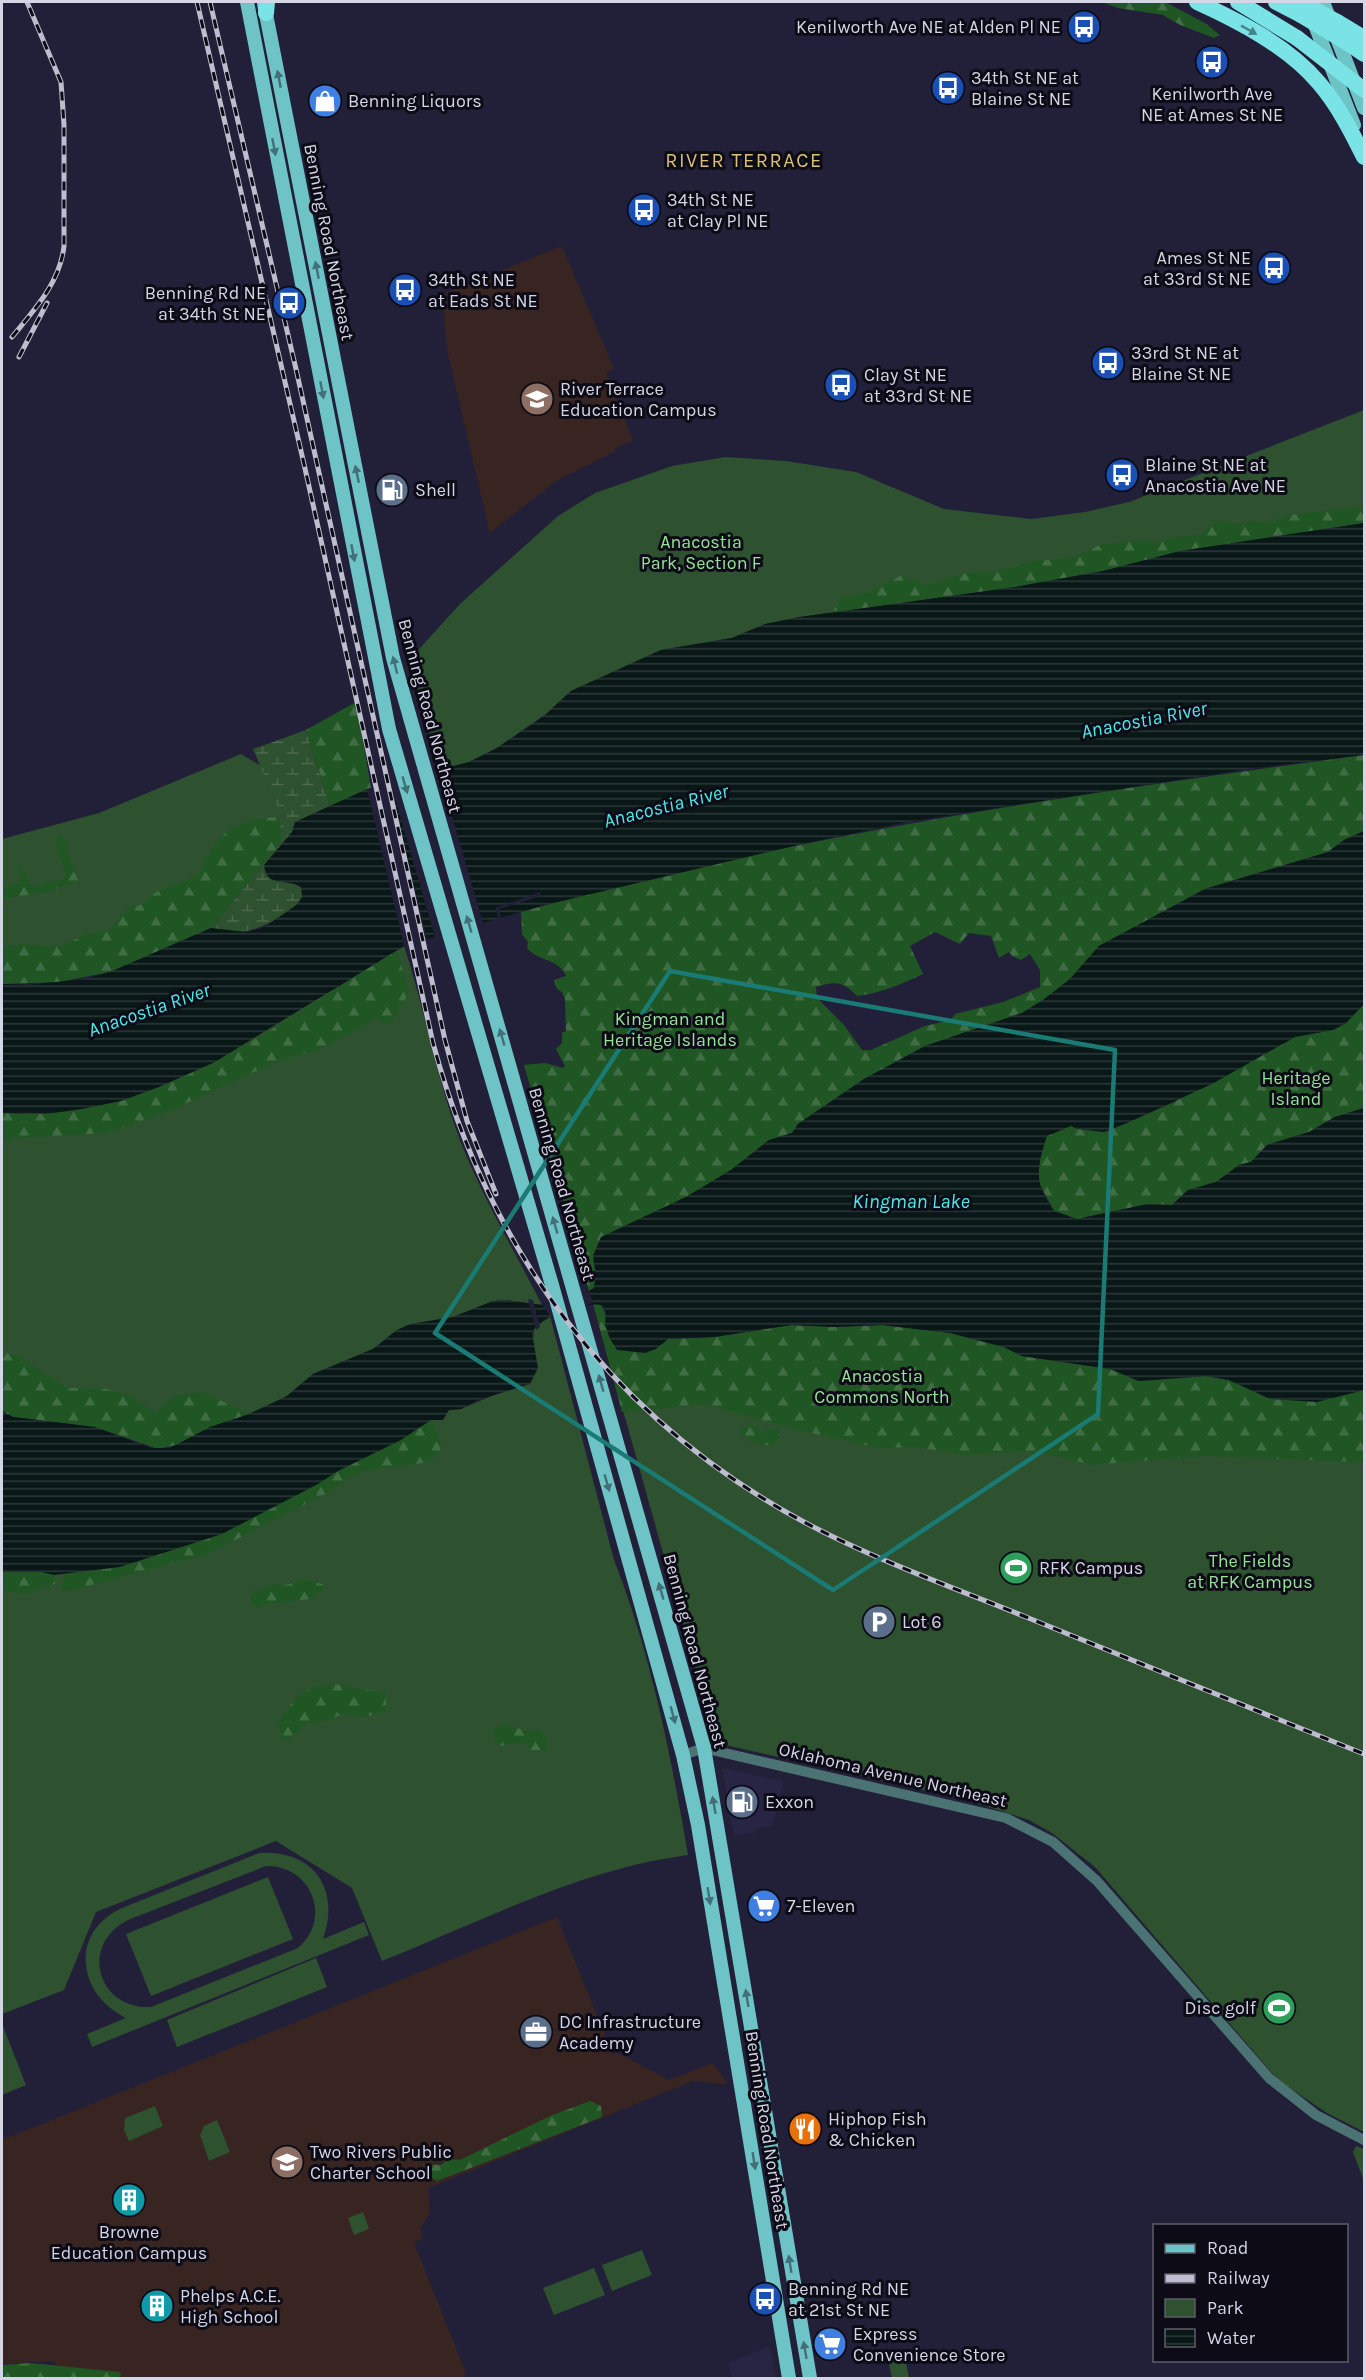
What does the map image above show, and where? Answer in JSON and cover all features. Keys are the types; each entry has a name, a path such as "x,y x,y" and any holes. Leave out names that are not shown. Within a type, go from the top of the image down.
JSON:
{"highway":[{"path":"1197,2 1263,38 1317,80 1336,104 1365,157"},
{"path":"1238,2 1297,38 1365,90"},
{"path":"1275,2 1302,6 1337,22 1360,45"},
{"path":"1302,6 1360,45"}],"main road":[{"name":"Benning Road Northeast","path":"245,2 252,27 389,729 552,1285 683,1755 698,1825 789,2379"},
{"path":"1323,2 1365,108"},
{"name":"Benning Road Northeast","path":"266,5 391,648 410,721 686,1676 704,1748 810,2379"},
{"path":"1302,6 1365,151"}],"street":[{"path":"683,1755 704,1748"},
{"name":"Oklahoma Avenue Northeast","path":"704,1748 974,1809 1006,1818 1044,1836 1071,1855 1097,1881 1277,2085 1324,2120 1365,2140"}],"highlighted area":[{"path":"670,971 1115,1050 1098,1414 833,1590 435,1333"}],"shaded area":[{"name":"River Terrace Education Campus","path":"562,246 614,369 606,372 633,441 615,448 616,451 556,481 490,533 447,350 444,314 438,296"},
{"path":"722,1768 783,1781 773,1825 755,1830 755,1833 734,1835"},
{"path":"557,1917 613,2055 618,2053 669,2080 713,2063 728,2084 693,2081 428,2188 430,2213 420,2229 423,2238 414,2243 466,2373 463,2378 76,2378 51,2361 2,2364 2,2140"},
{"path":"767,2347 771,2349 776,2378 732,2378 729,2363"}],"green space":[{"path":"1102,2 1165,2 1205,23 1220,35 1214,38 1180,25 1163,15 1118,8"},
{"name":"Anacostia Park, Section F","path":"1364,410 1364,523 1180,551 1103,571 1015,587 800,617 765,624 732,638 661,650 571,691 545,715 497,748 469,762 440,770 409,660 460,604 558,516 595,493 672,466 726,457 786,461 856,472 944,509 1032,519 1085,512 1129,502"},
{"path":"1364,506 1364,523 1180,551 1103,571 1015,587 831,613 842,598 868,593 902,575 926,586 967,573 994,572 1031,561 1073,558 1100,545 1144,540 1157,543 1181,536 1200,535 1219,520 1236,524 1254,521 1268,523 1284,516"},
{"path":"356,702 371,788 330,806 306,730"},
{"path":"306,730 330,806 295,823 302,897 290,910 260,927 239,932 194,934 211,928 281,843 280,812 253,749"},
{"path":"241,754 278,776 295,822 264,865 2,984 2,839 99,813"},
{"name":"Kingman and Heritage Islands","path":"1364,755 1364,831 1344,840 1328,852 1205,889 1099,946 1070,979 1022,1013 925,1046 864,1079 798,1124 792,1133 769,1140 731,1170 686,1197 602,1237 593,1256 596,1275 594,1288 589,1291 524,1065 545,1063 563,1068 565,1066 556,1049 562,1043 562,1033 566,1031 565,999 562,992 557,989 554,980 566,976 558,966 537,956 527,948 528,942 522,934 521,912 625,884 729,860 940,818","holes":["935,932 960,944 969,933 991,936 999,958 1009,952 1021,960 1030,954 1040,970 1040,987 1003,1002 955,1014 951,1020 925,1026 871,1050 862,1050 844,1025 817,998 816,987 823,985 834,983 843,985 857,996 891,988 923,974 910,946"]},
{"path":"274,817 288,819 281,843 211,928 110,972 59,982 2,984 2,945 59,946 90,933 108,931 127,909 143,904 156,892 199,875 212,849 226,832 258,819"},
{"path":"59,836 64,839 78,880 48,892 2,899 2,887 21,883 18,866 21,866 32,887 64,878 65,874 55,840"},
{"path":"404,946 444,1092 460,1140 488,1203 542,1305 506,1300 493,1301 453,1317 397,1330 373,1349 313,1374 287,1396 249,1414 210,1427 181,1444 2,1411 2,1113 22,1114 333,990"},
{"path":"397,950 409,993 389,1025 376,1019 321,1049 278,1061 169,1111 108,1133 18,1138 2,1142 2,1113 57,1112 110,1103 161,1086 210,1064 258,1037"},
{"name":"Heritage Island","path":"1364,1004 1364,1108 1335,1117 1309,1132 1267,1145 1251,1162 1239,1165 1216,1182 1188,1190 1172,1205 1148,1204 1077,1219 1054,1211 1038,1181 1040,1158 1046,1136 1071,1126 1104,1132 1127,1123 1174,1102 1295,1037 1333,1030 1346,1023"},
{"name":"RFK Campus","path":"593,1303 610,1339 1337,1398 1364,1390 1364,2132 1327,2113 1278,2080 1095,1867 1052,1833 1029,1820 971,1801 721,1744 711,1724"},
{"name":"Anacostia Commons North","path":"593,1303 603,1308 610,1339 656,1349 668,1339 714,1337 791,1325 835,1327 882,1325 950,1333 1004,1347 1022,1356 1110,1369 1139,1381 1206,1376 1229,1380 1270,1399 1317,1402 1364,1390 1364,1462 1203,1456 1090,1465 1067,1458 1027,1451 967,1455 915,1447 879,1448 786,1427 704,1404 622,1412"},
{"path":"550,1316 614,1560 649,1669 667,1743 688,1855 648,1862 571,1884 382,1961 352,1888 276,1841 96,1912 64,1990 2,2014 2,1572 12,1571 431,1420 437,1420 449,1410 461,1409 501,1392 533,1340 534,1328"},
{"path":"2,1352 18,1356 67,1388 107,1389 129,1396 155,1412 175,1396 202,1392 250,1414 210,1427 181,1444 158,1449 95,1427 13,1417 2,1411"},
{"path":"431,1420 441,1445 439,1454 424,1463 360,1471 325,1494 210,1553 69,1591 61,1589 65,1574 120,1567 222,1534 318,1484 338,1471 401,1440"},
{"path":"751,1425 760,1427 761,1435 765,1430 778,1428 780,1437 772,1446 749,1441 749,1437 742,1437 740,1431"},
{"path":"2,1572 41,1572 54,1575 55,1584 26,1593 2,1591"},
{"path":"304,1580 323,1584 323,1588 310,1599 271,1603 256,1609 250,1599 254,1590 262,1591 271,1584 285,1585"},
{"path":"334,1684 386,1693 386,1712 363,1717 346,1713 325,1721 306,1723 292,1737 282,1739 279,1723 300,1694 323,1685"},
{"path":"502,1724 528,1731 540,1730 547,1738 545,1750 531,1750 521,1743 501,1746 496,1742 492,1732"},
{"path":"259,1853 278,1853 308,1865 318,1876 325,1889 328,1921 323,1939 364,1922 369,1935 92,2047 87,2034 126,2018 97,1994 89,1979 86,1963 87,1947 93,1932 105,1919 122,1908","holes":["266,1866 282,1868 295,1874 305,1884 312,1895 315,1909 314,1922 309,1936 298,1948 151,2007 132,2005 118,1998 107,1987 101,1974 100,1959 103,1944 113,1931 128,1920"]},
{"path":"268,1877 293,1939 151,1996 126,1934"},
{"path":"316,1958 327,1987 177,2047 167,2020"},
{"path":"2,2024 26,2085 2,2095"},
{"path":"590,2101 601,2106 602,2117 437,2181 426,2174 423,2164 441,2165 449,2159 460,2160 550,2116"},
{"path":"155,2106 163,2126 129,2141 124,2130 125,2118"},
{"path":"217,2120 230,2152 209,2161 200,2135 204,2126"},
{"path":"1356,2146 1364,2149 1364,2181 1353,2152"},
{"path":"363,2212 369,2229 354,2235 348,2218"},
{"path":"642,2250 652,2275 612,2291 602,2265"},
{"path":"594,2268 605,2295 554,2315 543,2288"},
{"path":"904,2352 909,2378 892,2378 887,2354"},
{"path":"30,2363 120,2372 121,2376 116,2378 2,2377 2,2365"}],"water":[{"name":"Anacostia River","path":"1364,523 1364,755 1255,768 907,822 802,844 541,906 404,946 215,1062 159,1087 121,1101 82,1109 46,1114 2,1113 2,984 29,985 84,979 110,972 211,928 246,932 263,928 298,904 302,897 302,888 273,880 266,872 264,865 292,832 295,822 367,789 469,762 497,748 545,715 571,691 661,650 732,638 765,624 800,617 1015,587 1103,571 1180,551"},
{"name":"Kingman Lake","path":"1364,831 1364,1004 1346,1023 1333,1030 1295,1037 1212,1084 1127,1123 1104,1132 1077,1129 1071,1126 1047,1136 1039,1166 1039,1175 1043,1192 1054,1211 1077,1219 1148,1204 1172,1205 1188,1190 1216,1182 1239,1165 1251,1162 1267,1145 1309,1132 1335,1117 1364,1108 1364,1390 1317,1402 1270,1399 1229,1380 1206,1376 1139,1381 1110,1369 1022,1356 1004,1347 950,1333 882,1325 835,1327 791,1325 714,1337 668,1339 656,1349 645,1353 617,1350 605,1324 606,1311 601,1305 584,1306 552,1316 536,1327 532,1333 538,1368 530,1384 478,1400 461,1409 449,1410 443,1420 431,1420 401,1440 338,1471 318,1484 222,1534 120,1567 54,1575 41,1572 2,1572 2,1411 13,1417 95,1427 151,1448 170,1448 210,1427 249,1414 287,1396 313,1374 373,1349 397,1330 410,1324 453,1317 493,1301 506,1300 542,1305 589,1291 594,1288 596,1275 593,1256 601,1237 686,1197 731,1170 769,1140 792,1133 798,1124 864,1079 925,1046 1022,1013 1070,979 1099,946 1205,889 1328,852 1344,840"}],"pier":[{"path":"438,768 484,926 436,941 390,781"},
{"path":"390,784 427,940 404,946 367,789"},
{"path":"540,892 541,896 499,909 501,918 499,919 495,908"},
{"path":"589,1291 593,1303 550,1316 542,1305"},
{"path":"528,1299 533,1300 540,1327 536,1330"}],"railway":[{"path":"12,337 52,284 62,259 64,246 64,125 61,82 27,2"},
{"path":"197,2 304,464 433,1043 457,1119 488,1191 524,1259 568,1322 617,1380 673,1433 735,1480 804,1522 914,1573 1364,1754"},
{"path":"210,2 296,369 445,1040 467,1121 496,1194"},
{"path":"19,357 47,303"}],"place":[{"name":"Kenilworth Ave NE at Alden Pl NE","path":"1084,27"},
{"name":"Kenilworth Ave NE at Ames St NE","path":"1212,62"},
{"name":"34th St NE at Blaine St NE","path":"948,88"},
{"name":"Benning Liquors","path":"325,101"},
{"name":"34th St NE at Clay Pl NE","path":"644,210"},
{"name":"Ames St NE at 33rd St NE","path":"1274,268"},
{"name":"34th St NE at Eads St NE","path":"405,290"},
{"name":"Benning Rd NE at 34th St NE","path":"289,303"},
{"name":"33rd St NE at Blaine St NE","path":"1108,363"},
{"name":"Clay St NE at 33rd St NE","path":"841,385"},
{"name":"River Terrace Education Campus","path":"537,399"},
{"name":"Blaine St NE at Anacostia Ave NE","path":"1122,475"},
{"name":"Shell","path":"392,490"},
{"name":"RFK Campus","path":"1016,1568"},
{"name":"Lot 6","path":"879,1622"},
{"name":"Exxon","path":"742,1802"},
{"name":"7-Eleven","path":"764,1906"},
{"name":"Disc golf","path":"1279,2008"},
{"name":"DC Infrastructure Academy","path":"536,2032"},
{"name":"Hiphop Fish & Chicken","path":"805,2129"},
{"name":"Two Rivers Public Charter School","path":"287,2162"},
{"name":"Browne Education Campus","path":"129,2200"},
{"name":"Benning Rd NE at 21st St NE","path":"765,2299"},
{"name":"Phelps A.C.E. High School","path":"157,2306"},
{"name":"Express Convenience Store","path":"830,2344"}],"district":[{"name":"RIVER TERRACE","path":"744,160"}],"park label":[{"name":"The Fields at RFK Campus","path":"1250,1571"}]}
